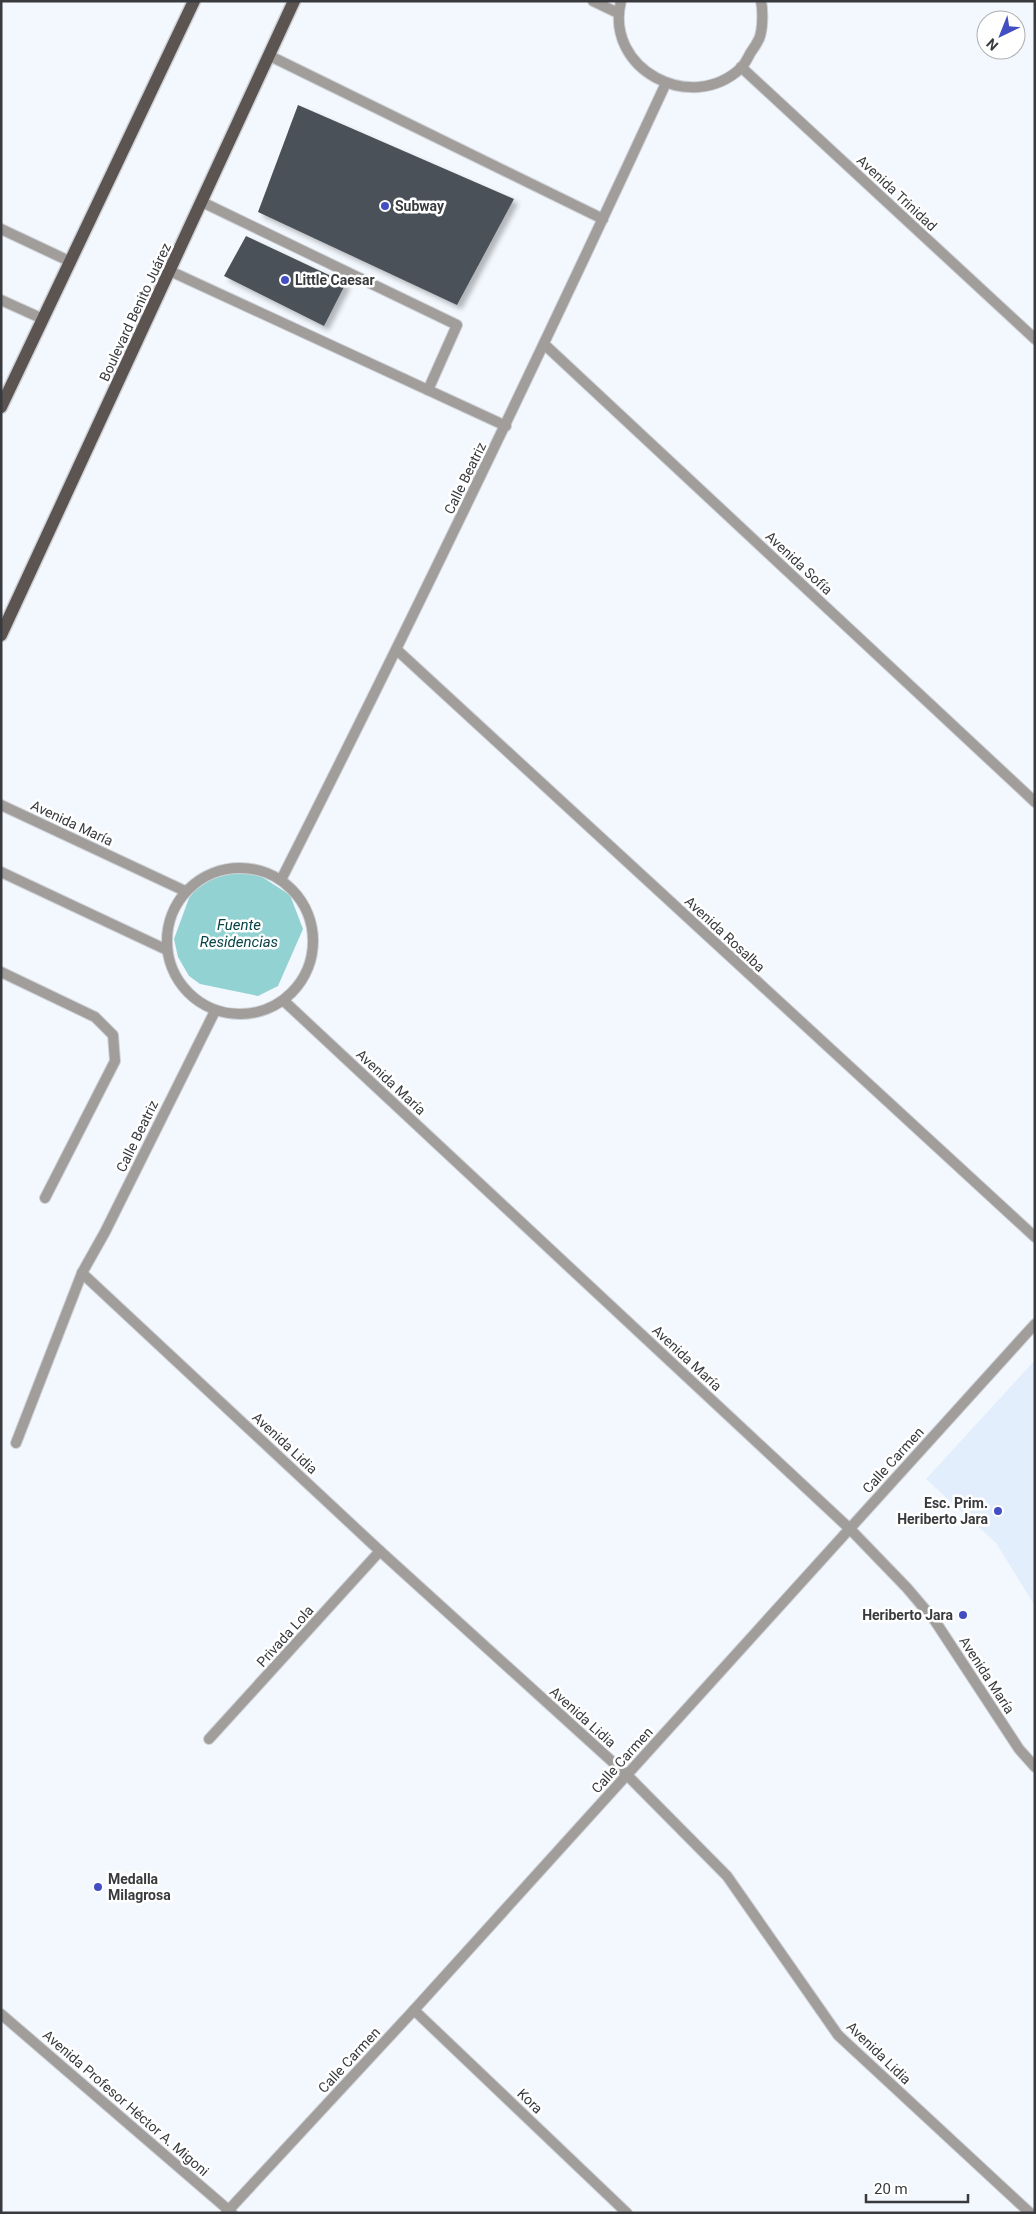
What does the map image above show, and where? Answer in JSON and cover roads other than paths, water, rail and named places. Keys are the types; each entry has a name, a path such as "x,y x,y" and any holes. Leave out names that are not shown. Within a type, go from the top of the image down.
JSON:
{"main road":[{"path":"1,407 194,1"},
{"name":"Boulevard Benito Juárez","path":"1,635 294,1"}],"street":[{"path":"593,1 618,13"},
{"path":"621,1 618,13 621,35 630,56 647,72 666,83 693,88 719,82 741,67 760,38 761,1"},
{"path":"270,56 603,219"},
{"name":"Avenida Trinidad","path":"741,67 1035,339"},
{"name":"Calle Beatriz","path":"281,880 397,650 506,426 666,83"},
{"path":"202,202 457,325 428,390"},
{"path":"1,229 69,261"},
{"path":"170,271 506,426"},
{"path":"1,300 43,319"},
{"name":"Avenida Sofía","path":"544,344 1035,802"},
{"name":"Avenida Rosalba","path":"397,650 1035,1237"},
{"name":"Avenida María","path":"1,805 185,891"},
{"path":"231,868 257,869 281,880 301,900 312,926 313,954 304,980 284,1001 263,1012 239,1015 215,1011 197,1001 182,987 172,970 167,950 169,922 174,909 185,891 206,875 231,868"},
{"path":"1,872 167,950"},
{"path":"1,972 95,1017 113,1035 115,1061 45,1198"},
{"name":"Avenida María","path":"284,1001 850,1529 907,1588 935,1621 1019,1749 1035,1767"},
{"name":"Calle Beatriz","path":"16,1443 82,1273 105,1232 215,1011"},
{"name":"Avenida Lidia","path":"82,1273 380,1551 627,1775 727,1876 838,2035 1030,2213"},
{"name":"Calle Carmen","path":"229,2212 1035,1324"},
{"name":"Privada Lola","path":"209,1739 380,1551"},
{"name":"Kora","path":"414,2010 627,2213"},
{"name":"Avenida Profesor Héctor A. Migoni","path":"1,2014 229,2212"}],"water":[{"name":"Fuente Residencias","path":"225,870 253,871 290,895 303,929 278,986 258,996 200,984 189,976 178,957 174,939 189,898 204,879"}],"place":[{"name":"Subway","path":"385,206"},
{"name":"Little Caesar","path":"285,280"},
{"name":"Esc. Prim. Heriberto Jara","path":"998,1511"},
{"name":"Heriberto Jara","path":"963,1615"},
{"name":"Medalla Milagrosa","path":"98,1887"}]}
